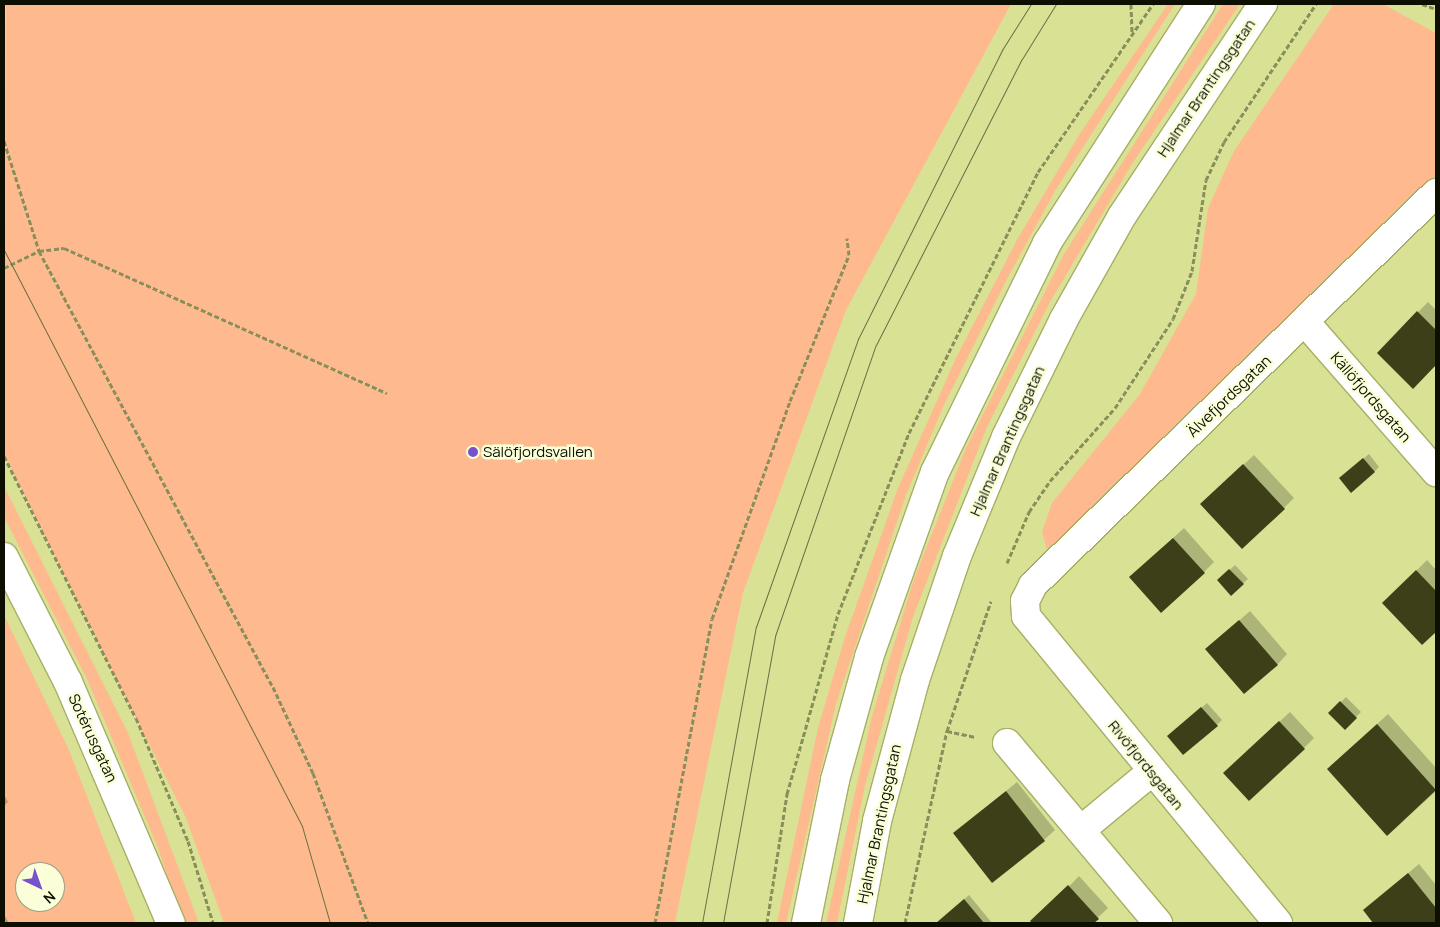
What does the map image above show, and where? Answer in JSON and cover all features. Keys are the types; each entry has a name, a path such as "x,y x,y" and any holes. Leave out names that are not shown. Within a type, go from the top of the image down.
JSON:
{"main road":[{"path":"806,923 835,780 869,657 935,472 1047,243 1201,4"},
{"name":"Hjalmar Brantingsgatan","path":"858,923 878,821 912,690 957,556 1006,437 1122,216 1263,4"},
{"name":"Älvefjordsgatan","path":"1025,601 1033,585 1306,323 1436,193"},
{"name":"Källöfjordsgatan","path":"1306,323 1436,472"},
{"name":"Sotérusgatan","path":"4,557 84,719 171,923"},
{"name":"Rivöfjordsgatan","path":"1025,601 1026,616 1151,772 1278,923"},
{"path":"1007,743 1158,923"},
{"path":"1081,830 1151,772"}],"path":[{"path":"1132,4 1132,34"},
{"path":"1006,566 1029,512 1050,481 1115,408 1173,319 1192,271 1206,180 1224,142 1316,4"},
{"path":"1422,4 1436,9"},
{"path":"4,141 38,250 273,687 313,773 368,923"},
{"path":"655,923 712,619 790,401 849,255 847,238"},
{"path":"4,268 38,250 64,248 387,393"},
{"path":"4,456 136,718 188,840 213,923"},
{"path":"905,923 947,731 994,594"}],"shaded area":[{"name":"Sälöfjordsvallen","path":"6,4 1011,4 846,310 743,593 675,923 224,923 186,818 4,454"},
{"path":"1168,4 1175,4 1055,191 1006,281 944,405 906,495 836,704 786,923 777,923 818,728 845,637 898,488 956,358 1018,238 1079,135"},
{"path":"1223,4 1240,4 1132,164 1050,302 987,427 913,617 865,786 837,923 826,923 872,716 914,579 966,448 1064,254"},
{"path":"1334,4 1383,4 1436,33 1436,175 1048,553 1042,532 1052,503 1140,394 1196,294 1208,208 1234,151"},
{"path":"4,486 128,733 199,923 183,923 158,848 87,679 4,517"},
{"path":"4,615 69,750 136,923 4,923"}],"building":[{"path":"1417,311 1436,330 1436,365 1413,389 1377,353"},
{"path":"1363,458 1375,472 1351,493 1339,478"},
{"path":"1243,464 1285,509 1242,549 1200,504"},
{"path":"1173,538 1205,573 1161,613 1129,577"},
{"path":"1229,569 1244,584 1231,596 1217,580"},
{"path":"1416,570 1436,591 1436,632 1422,645 1382,603"},
{"path":"1239,620 1278,665 1244,694 1205,649"},
{"path":"1340,701 1357,718 1345,730 1328,713"},
{"path":"1201,707 1218,726 1183,755 1167,736"},
{"path":"1279,721 1305,749 1249,801 1223,773"},
{"path":"1377,724 1436,790 1387,836 1327,769"},
{"path":"1006,791 1045,841 992,883 953,833"},
{"path":"1408,873 1436,908 1436,923 1373,923 1363,910"},
{"path":"1068,885 1099,919 1094,923 1032,923 1030,921"},
{"path":"964,899 984,923 936,923"}],"tram line":[{"path":"702,923 756,627 858,339 1002,50 1031,4"},
{"path":"723,923 775,636 876,345 1022,59 1056,4"},
{"path":"4,250 302,826 330,923"}],"place":[{"name":"Sälöfjordsvallen","path":"473,452"}]}
